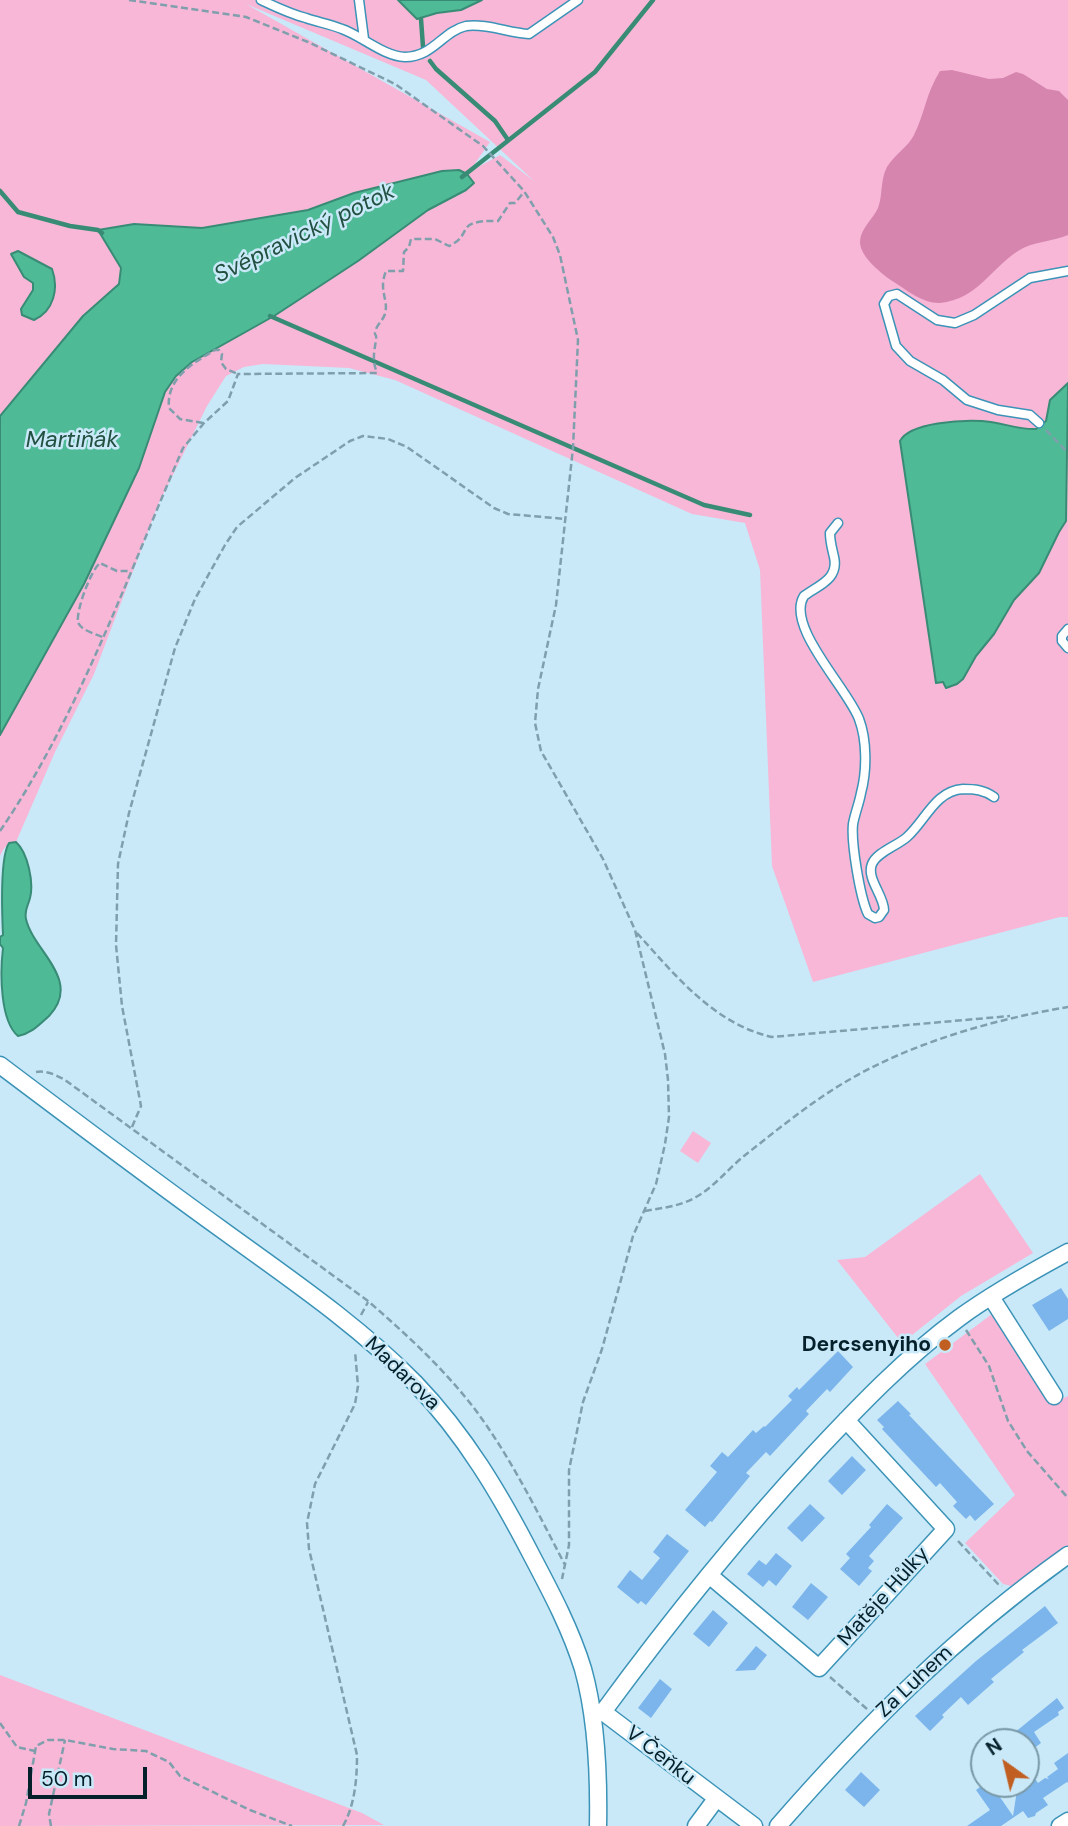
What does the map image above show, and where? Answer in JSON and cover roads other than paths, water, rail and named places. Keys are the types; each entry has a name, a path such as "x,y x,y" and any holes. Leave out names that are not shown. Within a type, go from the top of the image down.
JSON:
{"street":[{"name":"Madarova","path":"0,1065 110,1150 353,1328 415,1384 464,1440 504,1504 552,1593 583,1669 598,1713 598,1826"},
{"path":"598,1713 753,1522 846,1420 896,1371 958,1319 1068,1252"},
{"path":"991,1297 1054,1396"},
{"name":"Matěje Hůlky","path":"709,1575 819,1668 946,1529 846,1420"},
{"name":"Za Luhem","path":"778,1826 845,1749 943,1654 1068,1555"},
{"name":"V Čeňku","path":"598,1713 754,1826"},
{"name":"V Čeňku","path":"696,1826 716,1799"},
{"path":"1060,1826 1068,1821"}],"lane":[{"path":"261,0 293,14 340,28 396,55 418,55 465,26 529,34 578,0"},
{"path":"359,0 364,39"},
{"path":"1039,423 1030,415 998,410 967,400 943,380 910,361 892,339 884,304 889,296 897,294 937,320 956,323 974,316 1030,278 1068,271"},
{"path":"838,523 830,533 835,562 833,572 827,581 804,596 800,611 815,649 850,703 861,727 863,781 853,832 868,914 875,918 880,917 884,910 871,873 872,863 910,834 940,798 951,791 972,789 994,797"},
{"path":"1068,629 1062,636 1062,641 1068,648"}],"water":[{"path":"398,0 482,0 461,10 417,19"},
{"name":"Martiňák","path":"459,170 467,174 474,183 466,190 428,210 358,261 274,316 192,362 176,376 165,392 139,468 84,584 0,735 0,416 83,316 119,284 121,268 98,230 134,224 202,228 308,210 354,193 442,171"},
{"path":"18,251 52,269 54,276 55,291 50,305 34,320 22,315 21,309 33,290 33,283 24,277 11,254"},
{"path":"1068,383 1066,521 1039,573 1014,600 963,679 946,688 943,682 936,683 900,441 914,430 950,422 982,421 1036,429 1046,421 1050,400"},
{"path":"16,842 27,861 31,884 26,919 30,931 59,978 61,990 58,1003 49,1016 31,1031 18,1036 12,1029 5,1008 2,983 3,948 0,944 0,937 3,935 4,860 9,843"}],"waterway":[{"name":"Svépravický potok","path":"462,177 595,72 653,0"},
{"path":"421,19 423,47"},
{"path":"430,61 495,121 508,140"},
{"path":"0,191 18,212 102,233"},
{"path":"270,316 704,505 750,515"}],"place":[{"name":"Dercsenyiho","path":"945,1345"}]}
